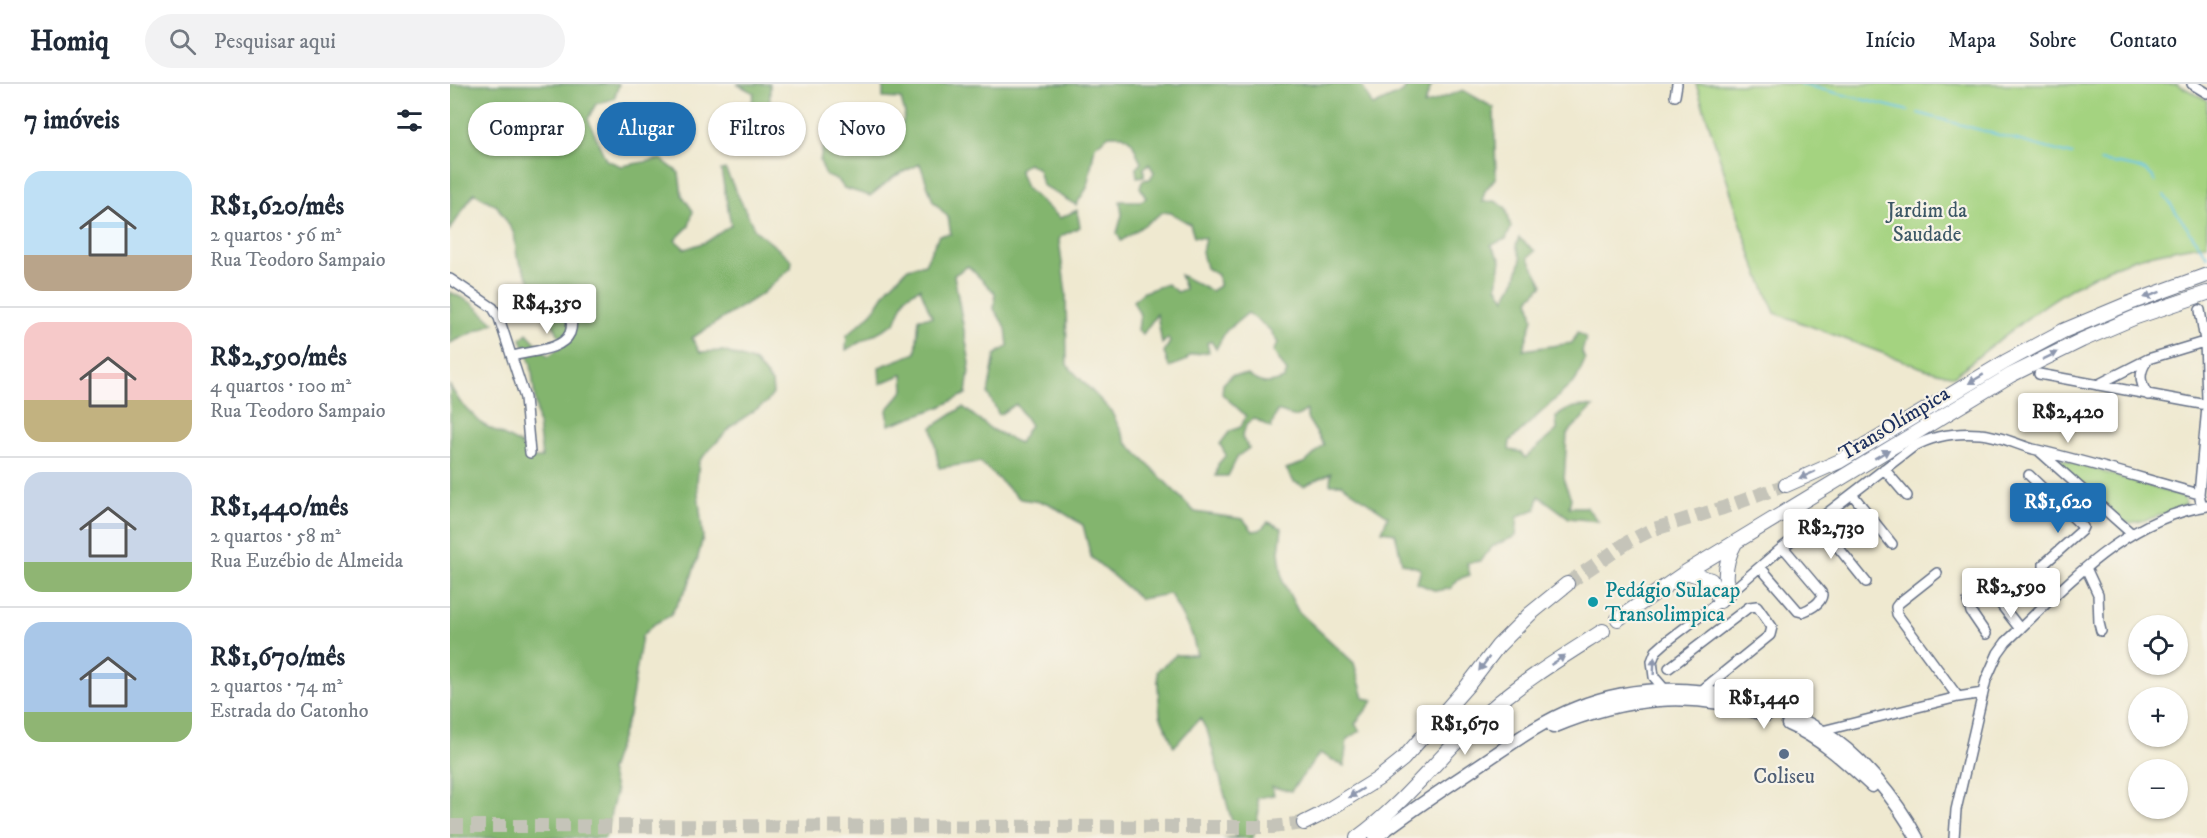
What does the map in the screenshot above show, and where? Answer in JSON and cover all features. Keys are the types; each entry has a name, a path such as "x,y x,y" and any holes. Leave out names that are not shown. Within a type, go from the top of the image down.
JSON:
{"highway":[{"name":"TransOlímpica","path":"1786,484 1840,461 2005,362 2063,331 2130,303 2207,275"},
{"name":"TransOlímpica","path":"1618,620 1686,572 2011,375 2082,340 2136,318 2200,302 2207,293"},
{"path":"1686,572 1711,580 1718,593 1724,598 1726,563 1736,543"},
{"path":"1304,823 1378,779 1403,759 1446,712 1497,646 1530,614 1567,584"},
{"path":"1358,838 1410,793 1488,711 1514,690 1603,630"}],"main road":[{"path":"1375,838 1405,815 1542,724 1619,695 1701,691 1746,699 1822,731 1865,768 1892,798 1917,838"},
{"path":"1388,838 1525,744 1580,711 1664,699 1715,701 1743,707 1794,727 1821,742 1848,763 1887,803 1909,838"}],"street":[{"path":"1675,96 1677,84"},
{"path":"2192,84 2207,93"},
{"path":"450,279 493,308 499,318 525,398 530,453"},
{"path":"513,356 554,347 564,340 570,333 572,321 568,298"},
{"path":"2200,302 2206,341 2207,399"},
{"path":"2097,385 2148,359 2206,341"},
{"path":"2148,359 2142,367 2140,377 2142,387 2148,395"},
{"path":"1954,838 1956,810 1986,680 1998,653 2020,629 2108,549 2131,533 2204,506 2199,494 2207,406 2038,374"},
{"path":"1666,691 1654,676 1652,661 1656,651 1724,598 1783,547 1913,447 1927,439 1947,434 1969,433 1995,436 2199,494"},
{"path":"2037,449 2131,533"},
{"path":"1884,469 1906,496"},
{"path":"2029,475 2081,524 2082,529 2044,564 2044,570 2053,580"},
{"path":"2058,502 2076,484"},
{"path":"1852,494 1892,544"},
{"path":"1817,521 1866,582"},
{"path":"1760,567 1798,611 1807,610 1821,600 1821,592 1783,547"},
{"path":"2086,568 2098,594 2101,632"},
{"path":"1937,573 1899,603 1896,610 1958,697"},
{"path":"1996,598 2021,576"},
{"path":"1986,634 1971,612 1968,601 1984,588 1996,598 2020,629"},
{"path":"1669,668 1749,607 1757,606 1772,627 1770,635 1701,691"},
{"path":"1822,731 1958,697 1983,693"}],"green space":[{"path":"450,84 619,84 614,99 597,102 588,119 597,140 597,156 604,156 606,160 621,166 661,159 679,173 682,195 693,211 689,226 675,240 685,249 706,242 731,225 721,170 725,169 755,230 792,260 791,268 763,293 692,338 700,352 723,351 755,362 772,383 773,394 767,402 732,426 699,461 697,483 703,537 689,584 670,616 654,624 642,636 629,715 610,770 616,792 605,838 450,838 450,386 460,402 482,424 522,445 528,458 542,458 531,364 521,339 527,333 548,356 564,345 517,257 514,233 497,206 474,193 450,230"},
{"path":"737,84 770,84 770,102 752,102 754,93"},
{"path":"883,84 1361,84 1373,106 1403,92 1408,84 1432,84 1424,105 1463,90 1494,108 1496,177 1485,191 1482,202 1495,201 1506,208 1511,228 1506,239 1491,245 1501,260 1497,286 1505,299 1516,278 1521,259 1516,245 1519,238 1535,251 1528,257 1543,285 1529,299 1533,319 1523,350 1572,343 1578,332 1586,338 1582,352 1585,360 1576,380 1510,441 1509,450 1521,452 1525,458 1557,430 1556,417 1573,408 1593,407 1567,434 1564,481 1571,498 1569,507 1586,507 1598,521 1569,518 1539,496 1536,509 1518,516 1516,536 1493,546 1480,561 1467,563 1470,575 1458,579 1451,588 1436,591 1417,583 1421,569 1402,563 1395,533 1382,531 1388,516 1341,484 1330,484 1331,473 1304,486 1294,482 1286,469 1306,462 1324,445 1307,418 1307,410 1296,417 1277,411 1271,428 1254,418 1246,425 1242,438 1249,448 1238,456 1228,476 1216,476 1218,464 1226,455 1220,444 1230,431 1241,427 1246,416 1222,394 1223,384 1232,375 1248,375 1257,381 1274,382 1284,379 1287,372 1273,351 1278,343 1270,330 1248,313 1226,331 1216,349 1211,341 1207,343 1209,352 1190,355 1185,361 1169,367 1164,352 1170,342 1168,338 1162,344 1157,314 1143,334 1138,330 1140,315 1133,301 1144,292 1167,284 1177,292 1185,289 1180,275 1211,291 1219,286 1218,275 1206,268 1202,252 1205,238 1194,237 1190,224 1171,213 1163,212 1121,241 1117,233 1122,215 1120,201 1141,201 1146,198 1140,187 1143,180 1150,179 1154,172 1149,164 1144,168 1144,176 1137,177 1136,169 1141,163 1132,142 1123,135 1109,135 1095,146 1087,188 1076,205 1042,185 1038,169 1028,163 1019,169 1026,188 1060,218 1077,210 1080,227 1061,236 1059,240 1066,294 1067,365 1111,411 1127,443 1195,512 1243,519 1253,531 1260,530 1268,522 1282,528 1279,552 1283,582 1298,611 1354,663 1364,698 1374,700 1355,724 1360,731 1347,739 1344,766 1320,753 1291,791 1272,787 1274,795 1257,798 1259,811 1253,838 1223,838 1236,837 1208,733 1200,718 1174,747 1160,715 1157,671 1176,655 1197,655 1192,635 1170,594 1140,599 1091,557 1083,525 1048,503 1020,499 980,462 939,468 932,427 963,407 991,429 1019,443 1030,425 1016,404 999,415 988,394 995,355 1008,346 1006,328 994,309 995,293 968,266 954,275 970,363 966,394 940,407 889,425 887,410 904,390 903,374 880,384 879,367 916,353 919,318 932,317 920,288 906,296 895,323 846,350 847,335 872,313 888,288 908,268 925,264 939,235 951,234 948,217 933,201 920,164 895,176 870,196 844,188 838,180 826,176 820,161 821,156 906,156 906,102 902,102 901,99 883,98"},
{"name":"Jardim da Saudade","path":"1696,84 2177,84 2207,100 2207,244 2135,259 2087,279 2040,309 1954,376 1925,369 1775,313 1753,261"},
{"path":"450,292 472,303 494,323 450,343"},
{"path":"2062,459 2184,497 2185,504 2146,520 2124,522 2058,464 2058,461"}],"waterway":[{"path":"1800,84 1909,111"},
{"path":"1918,113 2072,155"},
{"path":"2100,161 2140,168 2152,176 2156,182"},
{"path":"2164,195 2207,256"}],"tunnel":[{"path":"1567,584 1628,542 1651,530 1723,508 1786,485"},
{"path":"450,826 1272,827 1304,823"}],"place":[{"name":"Pedágio Sulacap Transolimpica","path":"1593,602"},
{"name":"Coliseu","path":"1784,754"}]}
